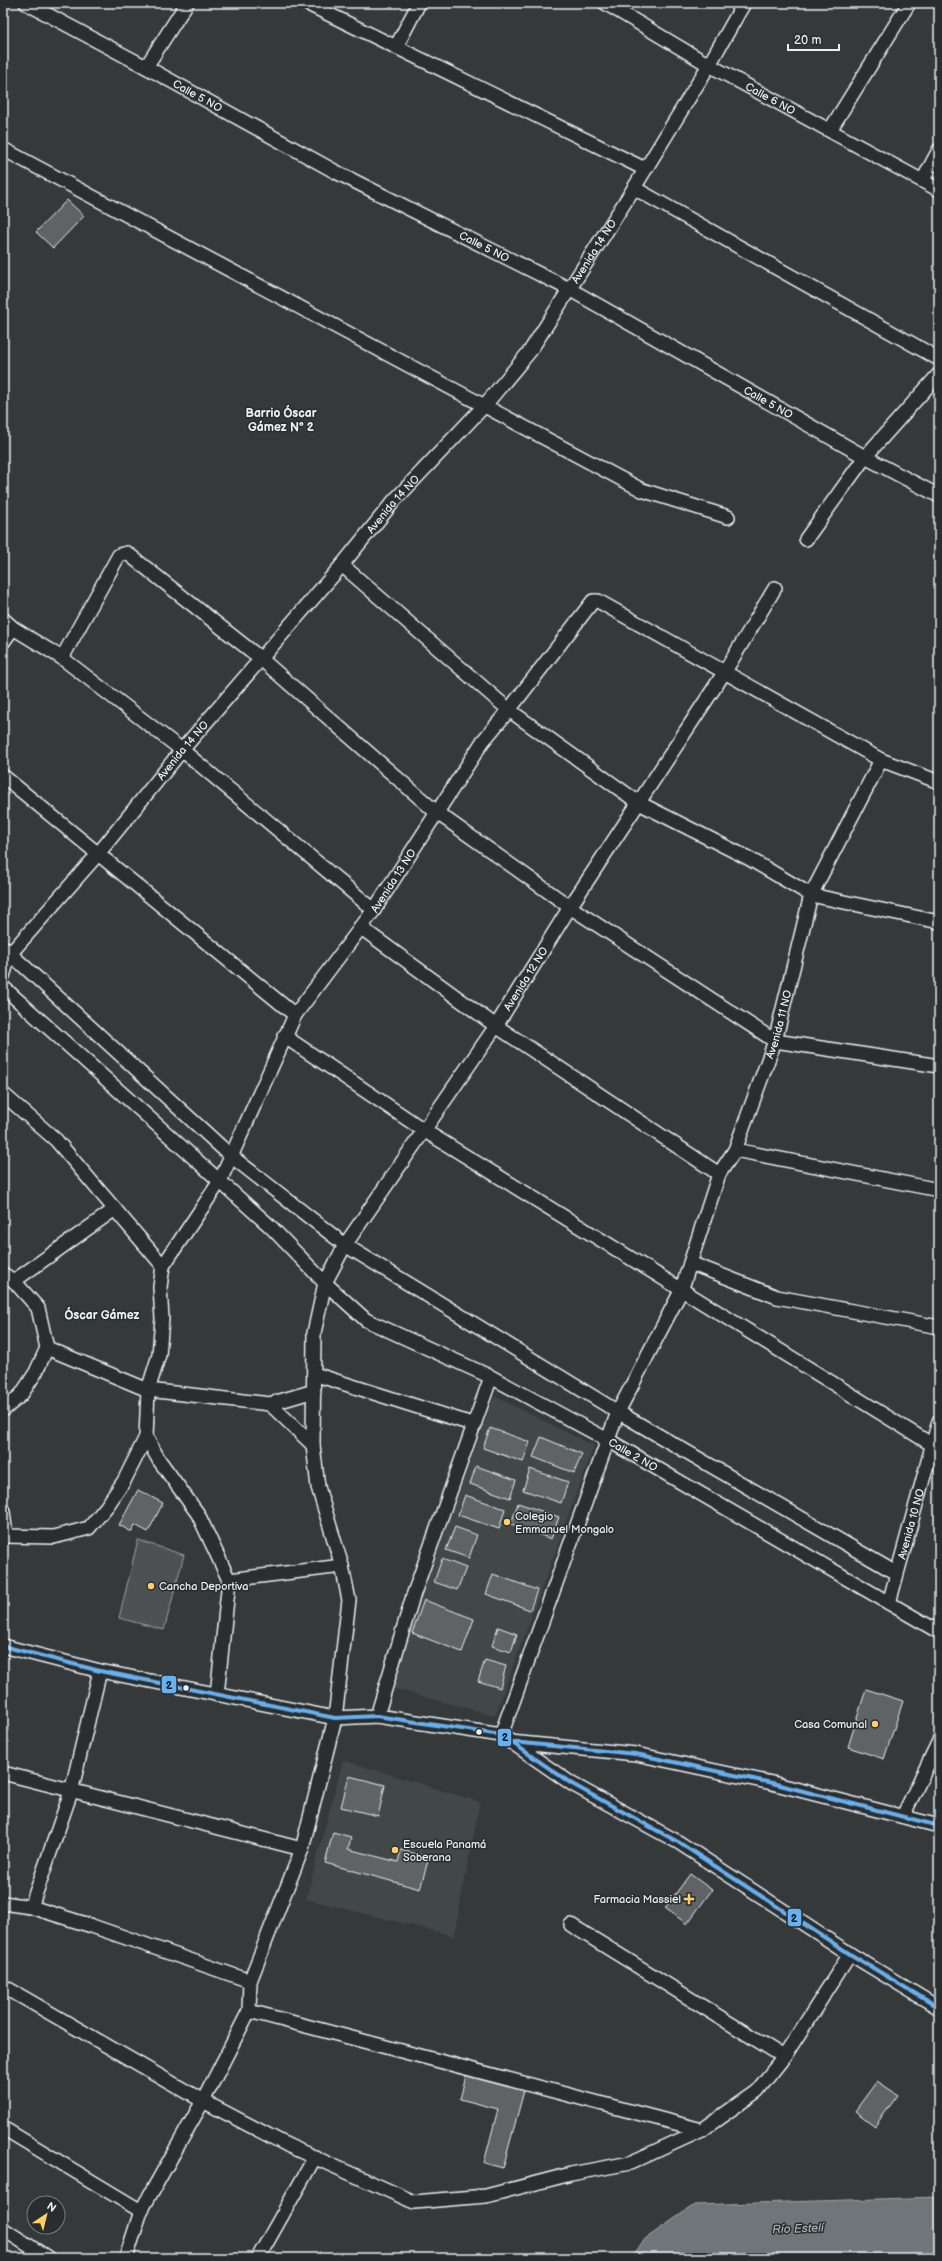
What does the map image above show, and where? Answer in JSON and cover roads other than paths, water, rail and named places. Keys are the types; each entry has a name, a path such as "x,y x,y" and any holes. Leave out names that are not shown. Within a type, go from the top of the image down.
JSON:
{"street":[{"name":"Calle 5 NO","path":"26,3 146,66 336,172 571,290 865,457 939,496"},
{"path":"146,66 187,3"},
{"path":"306,3 645,169"},
{"path":"396,46 419,3"},
{"name":"Calle 6 NO","path":"605,3 709,65 939,190"},
{"name":"Avenida 14 NO","path":"3,976 7,951 98,854 182,750 342,564 393,502 485,405 530,351 571,290 634,188 709,65 744,3"},
{"path":"830,130 909,3"},
{"path":"3,149 642,490 728,517"},
{"path":"922,180 939,150"},
{"path":"634,188 939,359"},
{"path":"806,539 865,457 939,374"},
{"path":"62,658 122,553 127,553 260,658 436,812 570,907 774,1041 939,1066"},
{"path":"342,564 509,710 639,803 748,858 811,895 939,922"},
{"name":"Avenida 12 NO","path":"249,2011 250,1981 302,1849 335,1718 349,1600 342,1566 318,1487 313,1445 314,1333 325,1283 345,1245 496,1026 570,907 724,673 776,588"},
{"name":"Avenida 13 NO","path":"163,1266 220,1181 284,1036 295,1015 374,910 483,741 509,710 588,605 592,601 598,601 724,673"},
{"path":"3,619 13,628 62,658 182,750 374,910"},
{"path":"3,642 13,628"},
{"path":"724,673 881,760 939,782"},
{"name":"Avenida 11 NO","path":"505,1738 618,1412 681,1291 719,1174 734,1150 774,1041 811,895 881,760"},
{"path":"3,776 295,1015"},
{"path":"360,927 496,1026 719,1174"},
{"path":"7,951 231,1156 345,1245 618,1412 896,1574"},
{"name":"Calle 2 NO","path":"3,987 220,1181 271,1228 325,1283 366,1320 491,1378 608,1440 939,1632"},
{"path":"284,1036 425,1131 935,1448"},
{"path":"3,1094 56,1140 163,1266 160,1288 162,1319 158,1355 148,1390 146,1437 124,1482 89,1528 54,1537 5,1536 3,1511"},
{"path":"734,1150 939,1190"},
{"path":"3,1410 21,1395 36,1372 47,1348 38,1308 8,1278 115,1209"},
{"path":"690,1263 777,1297 939,1327"},
{"path":"47,1348 148,1390 270,1404 314,1391"},
{"path":"314,1374 475,1424"},
{"path":"377,1716 413,1596 491,1378"},
{"path":"270,1404 313,1445"},
{"name":"Avenida 10 NO","path":"889,1603 896,1574 935,1448 939,1421"},
{"path":"146,1437 159,1460 198,1514 229,1580 217,1695"},
{"path":"229,1580 342,1566"},
{"path":"3,1646 100,1671 335,1718 377,1716 505,1738 636,1754 772,1783 939,1826"},
{"path":"31,1908 71,1792 100,1671"},
{"path":"505,1738 572,1784 678,1842 850,1954 939,2008"},
{"path":"903,1816 939,1742"},
{"path":"3,1773 71,1792 302,1849"},
{"path":"3,1903 31,1908 92,1926 250,1981"},
{"path":"571,1925 784,2057"},
{"path":"3,1986 203,2101 314,2157 414,2202 486,2196 571,2174 630,2163 702,2130 758,2091 784,2057 850,1954"},
{"path":"126,2258 141,2211 203,2101 249,2011 702,2130"},
{"path":"3,2128 141,2211"},
{"path":"258,2258 314,2157"},
{"path":"3,2229 48,2258"}],"water":[{"name":"Río Estelí","path":"939,2197 939,2253 801,2258 632,2258 645,2239 694,2205"}],"place":[{"name":"Colegio Emmanuel Mongalo","path":"507,1522"},
{"name":"Cancha Deportiva","path":"151,1586"},
{"name":"Casa Comunal","path":"875,1724"},
{"name":"Escuela Panamá Soberana","path":"395,1850"},
{"name":"Farmacia Massiel","path":"689,1899"}],"district":[{"name":"Barrio Óscar Gámez Nº 2","path":"281,420"},
{"name":"Óscar Gámez","path":"102,1315"}]}
